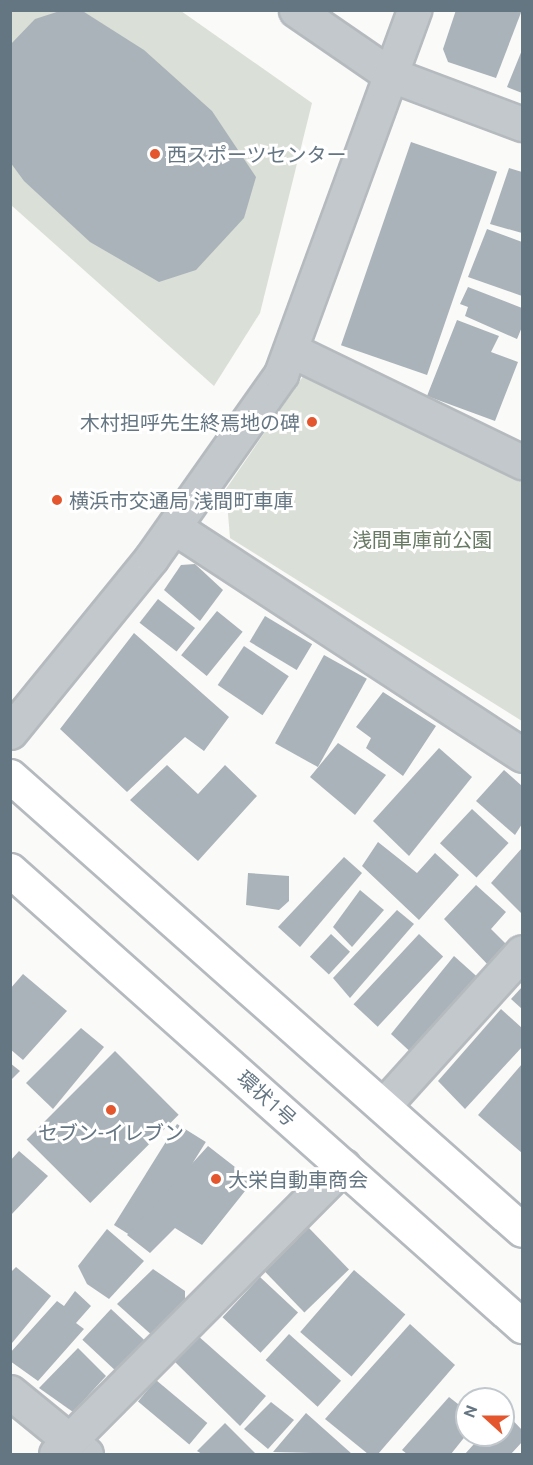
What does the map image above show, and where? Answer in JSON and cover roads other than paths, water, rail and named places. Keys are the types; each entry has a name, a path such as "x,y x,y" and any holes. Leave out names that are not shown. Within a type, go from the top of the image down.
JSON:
{"main road":[{"path":"10,776 522,1230"},
{"name":"環状1号","path":"10,870 522,1326"}],"street":[{"path":"296,10 390,74 522,124"},
{"path":"10,732 174,527 281,374 414,10"},
{"path":"291,350 522,462"},
{"path":"174,527 522,754"},
{"path":"383,1106 522,952"},
{"path":"10,1392 71,1450 343,1167"}],"place":[{"name":"西スポーツセンター","path":"155,154"},
{"name":"木村担呼先生終焉地の碑","path":"312,422"},
{"name":"横浜市交通局 浅間町車庫","path":"57,500"},
{"name":"セブン-イレブン","path":"111,1110"},
{"name":"大栄自動車商会","path":"216,1179"}],"park label":[{"name":"浅間車庫前公園","path":"422,539"}]}
